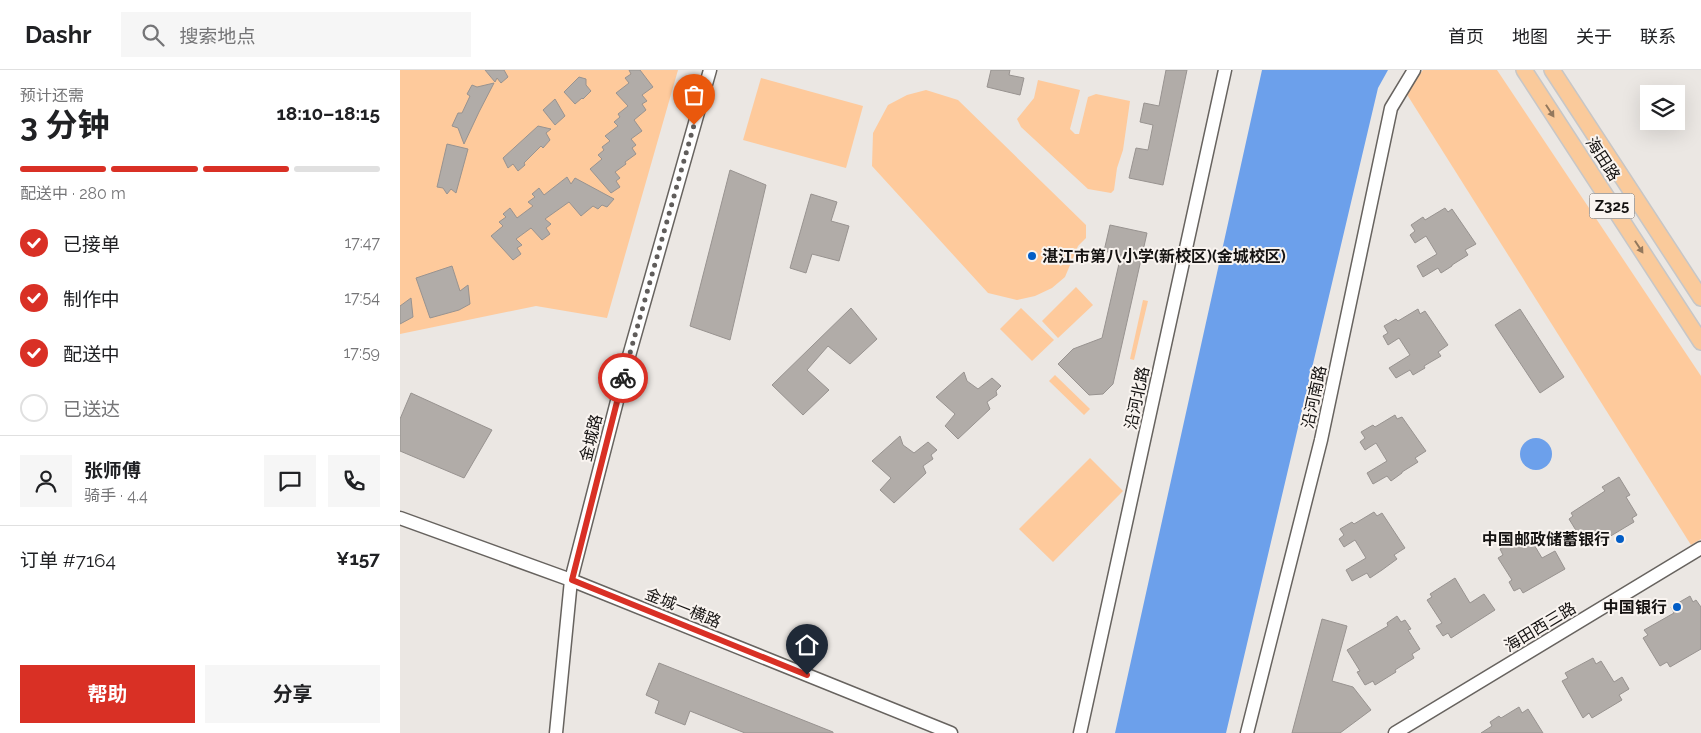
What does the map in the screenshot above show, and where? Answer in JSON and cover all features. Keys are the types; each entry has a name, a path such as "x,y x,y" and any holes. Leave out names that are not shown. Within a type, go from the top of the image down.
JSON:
{"main road":[{"name":"海田路","path":"1524,70 1701,342"},
{"name":"海田路","path":"1552,70 1701,298"}],"street":[{"name":"金城路","path":"556,733 572,580 625,370 710,70"},
{"name":"沿河北路","path":"1080,733 1226,70"},
{"name":"沿河南路","path":"1247,733 1321,440 1391,108 1414,70"},
{"name":"金城一横路","path":"400,518 572,580 952,733"},
{"name":"海田西三路","path":"1395,733 1701,548"}],"shaded area":[{"path":"400,70 678,70 607,318 536,306 400,334"},
{"path":"1423,70 1497,70 1701,376 1701,539 1691,545 1406,93"},
{"path":"761,78 863,106 846,168 743,140"},
{"path":"1038,80 1080,90 1070,129 1075,134 1079,134 1088,97 1096,94 1130,101 1123,150 1117,168 1114,190 1111,193 1088,189 1021,127 1017,119 1034,98"},
{"path":"926,90 958,100 1086,225 1086,238 1078,246 1065,277 1052,288 1035,296 1017,300 988,293 872,166 873,133 888,105 907,95"},
{"path":"1076,287 1093,305 1058,338 1042,321"},
{"path":"1143,300 1148,301 1134,360 1130,359"},
{"path":"1021,308 1054,340 1032,361 1000,329"},
{"path":"1055,375 1090,409 1084,415 1049,381"},
{"path":"1090,458 1123,491 1053,562 1019,529"}],"water":[{"path":"1262,70 1388,70 1378,88 1226,733 1115,733"},
{"path":"1536,438 1548,442 1552,454 1548,466 1536,470 1524,466 1520,454 1524,442"}],"building":[{"path":"485,70 504,70 508,77 501,83 497,78 495,82"},
{"path":"629,70 640,70 653,87 642,95 647,101 642,104 646,110 634,120 642,131 631,139 636,145 632,148 636,154 615,172 620,178 616,181 620,187 611,193 590,169 602,159 598,155 604,150 602,147 610,141 605,136 618,126 614,122 620,117 618,114 628,106 616,93 629,83 625,78 631,74"},
{"path":"991,70 1010,70 1009,75 1024,78 1020,95 987,87"},
{"path":"1166,70 1187,70 1163,185 1129,178 1136,148 1148,150 1153,125 1140,122 1144,103 1159,106"},
{"path":"579,77 586,79 586,85 591,91 575,104 564,92"},
{"path":"494,83 464,144 458,128 452,126 458,113 462,113 470,96 467,94 472,85 477,87"},
{"path":"555,99 565,116 555,125 543,110"},
{"path":"538,126 551,129 546,133 550,140 543,148 541,146 518,171 513,164 508,168 503,158"},
{"path":"447,144 468,149 456,193 451,189 447,194 443,188 437,187"},
{"path":"730,170 766,185 730,340 690,326"},
{"path":"567,177 571,184 575,178 614,199 607,207 602,205 598,209 593,206 581,216 569,202 545,219 551,224 546,228 550,234 542,240 531,228 516,239 522,245 517,248 521,254 513,260 491,236 503,226 499,222 506,217 503,214 510,208 517,218 533,206 528,202 535,197 532,194 539,188 544,195"},
{"path":"811,194 837,202 831,221 849,226 839,261 812,254 806,273 790,268"},
{"path":"1445,208 1448,212 1452,209 1476,244 1465,250 1468,255 1441,273 1438,268 1423,277 1417,266 1437,254 1426,236 1415,243 1410,235 1415,231 1411,225 1423,217 1425,220"},
{"path":"1110,225 1147,233 1113,384 1103,394 1089,395 1058,364 1073,349 1102,338 1121,255 1104,251"},
{"path":"452,266 460,291 468,285 470,304 459,310 430,318 416,278"},
{"path":"411,298 413,317 400,324 400,306"},
{"path":"851,308 877,339 850,364 828,346 807,370 829,390 803,415 772,385"},
{"path":"1418,309 1420,314 1425,311 1448,345 1438,352 1441,356 1424,366 1425,368 1413,375 1410,370 1396,378 1389,368 1410,355 1399,338 1388,345 1383,336 1388,333 1384,326 1396,319 1398,321"},
{"path":"1520,309 1564,377 1540,393 1495,325"},
{"path":"964,372 967,381 978,389 992,378 1001,386 996,391 997,395 987,402 990,409 958,439 945,426 955,414 936,397"},
{"path":"411,393 492,430 464,478 400,451 400,419"},
{"path":"1395,415 1397,419 1402,417 1426,451 1415,458 1418,462 1391,481 1387,476 1373,484 1367,473 1387,461 1376,443 1365,450 1360,442 1365,438 1361,432 1373,425 1375,427"},
{"path":"900,436 903,445 914,453 928,442 937,450 931,455 933,459 923,466 926,473 894,503 880,490 891,478 872,461"},
{"path":"1619,477 1630,495 1626,497 1637,515 1632,518 1634,522 1594,546 1591,542 1584,547 1569,519 1573,516 1571,513 1605,491 1602,487"},
{"path":"1374,512 1377,516 1382,513 1405,548 1394,555 1397,559 1370,578 1367,573 1352,581 1346,570 1366,558 1355,540 1344,547 1339,539 1344,535 1340,529 1352,522 1354,524"},
{"path":"1527,533 1542,558 1555,551 1565,569 1523,593 1520,588 1514,591 1509,582 1512,580 1498,558 1503,555 1500,549"},
{"path":"1455,578 1470,603 1484,594 1495,610 1451,638 1448,633 1443,636 1436,626 1442,623 1427,600 1432,597 1430,594"},
{"path":"1690,596 1693,602 1696,600 1701,607 1701,649 1670,667 1667,662 1660,666 1643,638 1648,635 1644,630 1674,613 1671,607"},
{"path":"1397,616 1401,622 1405,620 1411,629 1408,630 1420,649 1412,654 1414,658 1395,670 1396,672 1375,685 1373,681 1365,685 1357,672 1360,671 1347,650 1388,626 1387,623"},
{"path":"1322,619 1347,626 1332,681 1353,687 1371,710 1340,733 1292,733"},
{"path":"1593,658 1596,664 1601,661 1614,682 1622,677 1629,689 1619,695 1622,700 1592,718 1589,713 1583,718 1562,681 1568,678 1565,673"},
{"path":"659,663 833,733 745,733 690,711 685,725 655,713 659,701 646,695"},
{"path":"1519,707 1522,713 1528,709 1543,733 1481,733 1492,726 1490,722 1499,716 1501,718"}],"way so far":[{"path":"623,378 694,125"}],"place":[{"name":"湛江市第八小学(新校区)(金城校区)","path":"1032,256"},
{"name":"中国邮政储蓄银行","path":"1620,539"},
{"name":"中国银行","path":"1677,607"}],"route":[{"path":"623,378 572,580 807,675"}]}
